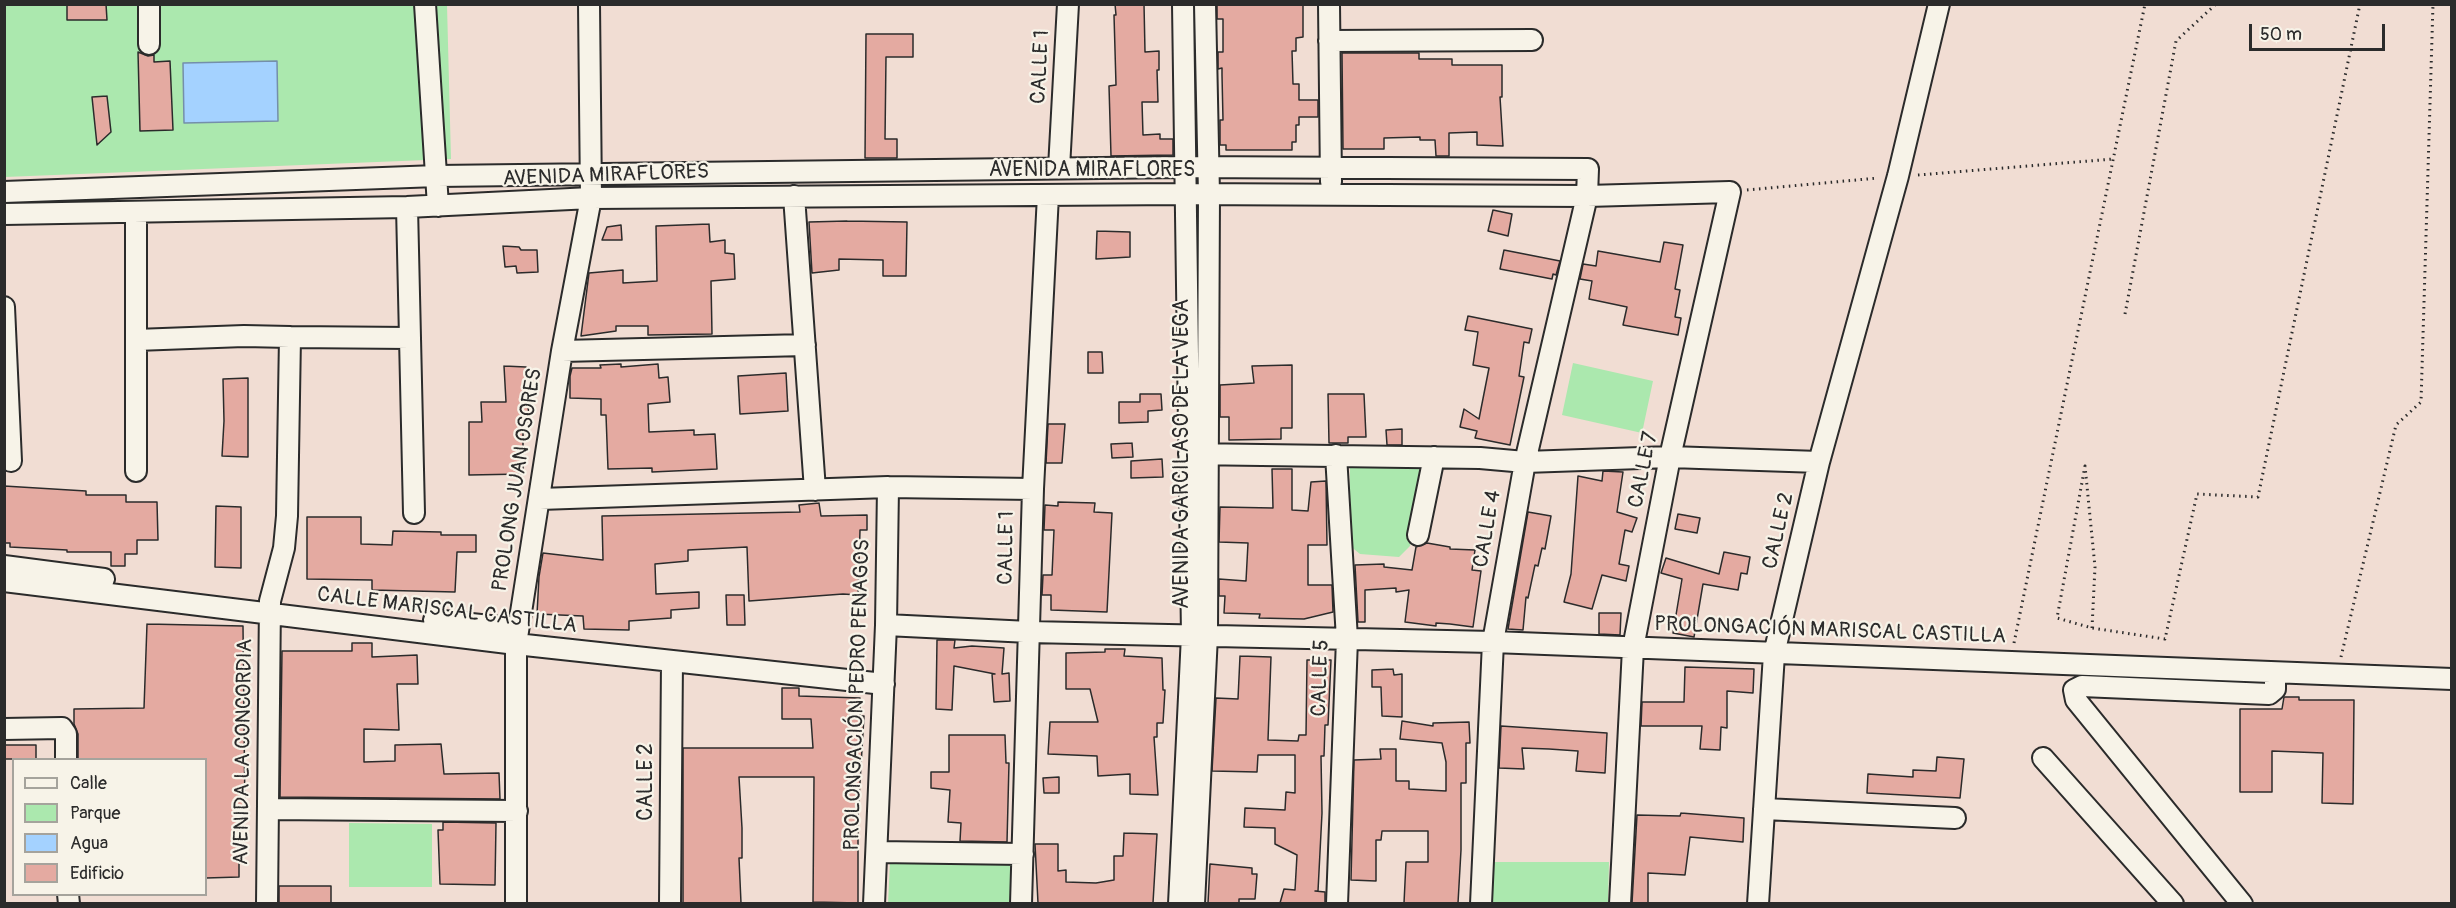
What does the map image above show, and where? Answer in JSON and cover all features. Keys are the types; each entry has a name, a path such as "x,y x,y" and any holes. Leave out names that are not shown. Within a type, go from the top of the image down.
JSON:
{"street":[{"path":"149,4 149,44"},
{"path":"425,4 438,206"},
{"name":"PROLONG JUAN OSORES","path":"516,903 517,636 562,351 591,198 589,4"},
{"name":"CALLE 1","path":"1059,168 1068,4"},
{"name":"AVENIDA GARCILASO DE LA VEGA","path":"1183,4 1184,194 1197,454 1199,635 1194,903"},
{"name":"AVENIDA GARCILASO DE LA VEGA","path":"1197,454 1209,194 1205,4"},
{"path":"1329,4 1331,196"},
{"path":"1819,462 1898,176 1939,4"},
{"path":"1329,41 1532,40"},
{"name":"AVENIDA MIRAFLORES","path":"4,192 437,176 1184,167 1588,169"},
{"name":"CALLE 4","path":"1481,903 1492,642 1525,462 1587,196 1588,169"},
{"path":"76,189 76,214"},
{"path":"1587,196 1730,192"},
{"name":"CALLE 7","path":"1620,903 1633,648 1670,457 1730,192"},
{"name":"AVENIDA MIRAFLORES","path":"4,214 407,207 591,198 1184,194 1587,196"},
{"name":"CALLE 1","path":"1022,903 1033,489 1048,195"},
{"path":"794,196 815,490"},
{"path":"407,207 414,513"},
{"path":"136,212 136,471"},
{"path":"4,307 11,461"},
{"path":"136,340 244,336 410,338"},
{"name":"AVENIDA LA CONCORDIA","path":"267,903 270,607 284,548 287,516 290,337"},
{"path":"562,351 805,345"},
{"name":"CALLE 2","path":"1197,454 1434,457 1525,462 1670,457 1819,462 1774,654 1758,903"},
{"name":"CALLE 5","path":"1336,455 1347,639 1337,903"},
{"path":"1418,535 1434,457"},
{"path":"540,499 888,487 1033,489"},
{"name":"PROLONGACIÓN PEDRO PENAGOS","path":"874,903 886,625 888,487"},
{"name":"CALLE MARISCAL CASTILLA","path":"4,566 270,607"},
{"name":"CALLE MARISCAL CASTILLA","path":"4,581 270,607 517,636 672,661 884,684"},
{"name":"PROLONGACIÓN MARISCAL CASTILLA","path":"886,625 1029,632 1492,642 2451,679"},
{"name":"AVENIDA GARCILASO DE LA VEGA","path":"1179,903 1199,635"},
{"name":"CALLE 2","path":"670,903 672,661"},
{"path":"2242,903 2076,700 2074,690 2082,686 2269,694 2275,689 2275,673"},
{"path":"4,729 62,728 66,734 66,758"},
{"path":"2043,758 2174,903"},
{"path":"268,809 517,811"},
{"path":"1764,809 1955,818"},
{"path":"878,852 1023,854"}],"path":[{"path":"2010,663 2145,4"},
{"path":"2126,314 2176,41 2216,4"},
{"path":"2092,628 2095,567 2085,466 2057,618 2092,628 2165,639 2197,494 2258,497 2360,4"},
{"path":"2344,650 2397,425 2421,402 2433,4"},
{"path":"1730,192 2113,159"}],"green space":[{"path":"4,5 447,5 451,159 5,177"},
{"path":"1573,363 1653,381 1642,433 1562,415"},
{"path":"1423,463 1428,470 1410,546 1399,557 1360,554 1349,545 1350,466"},
{"path":"349,823 432,824 432,887 349,887"},
{"path":"890,862 1015,863 1013,903 888,904"},
{"path":"1489,862 1609,862 1608,903 1488,904"}],"water":[{"path":"277,61 278,121 184,123 183,63"}],"building":[{"path":"67,4 106,4 107,20 67,20"},
{"path":"1115,4 1144,4 1145,52 1159,51 1159,70 1157,70 1158,102 1142,102 1143,135 1160,134 1160,139 1173,139 1173,155 1111,156 1109,86 1116,85"},
{"path":"1217,4 1303,4 1303,37 1296,38 1296,51 1292,51 1293,84 1299,84 1299,100 1318,100 1318,117 1299,117 1299,125 1296,125 1296,142 1292,142 1292,150 1226,150 1226,145 1220,145 1220,120 1223,120 1222,68 1218,69 1218,52 1223,52 1223,19 1217,19"},
{"path":"866,34 913,34 913,57 886,57 885,139 897,139 897,158 865,158"},
{"path":"138,52 148,56 154,55 154,62 170,61 173,130 140,131"},
{"path":"1342,53 1419,53 1419,59 1452,59 1452,65 1502,65 1502,97 1500,97 1503,146 1477,145 1477,132 1449,133 1449,156 1436,156 1435,140 1420,140 1420,137 1384,138 1384,149 1343,149"},
{"path":"107,96 111,132 97,145 92,97"},
{"path":"1493,210 1512,214 1508,236 1488,231"},
{"path":"809,222 907,222 906,276 883,276 883,260 839,259 839,270 812,273"},
{"path":"709,224 710,242 725,240 725,253 734,254 735,279 711,281 712,334 648,335 648,326 616,326 616,331 581,336 589,273 623,270 623,283 657,281 656,226"},
{"path":"621,225 622,240 602,240 607,227"},
{"path":"1097,231 1130,232 1130,257 1096,259"},
{"path":"1664,242 1683,245 1675,289 1680,290 1675,317 1681,318 1678,335 1623,325 1627,307 1589,299 1592,281 1580,279 1583,264 1596,266 1598,251 1660,262"},
{"path":"503,246 519,247 521,250 537,250 538,272 517,273 516,266 505,267"},
{"path":"1504,250 1560,261 1556,275 1553,274 1552,279 1500,269"},
{"path":"1468,316 1532,329 1529,343 1524,342 1519,376 1524,377 1510,445 1475,438 1477,431 1460,427 1464,409 1479,419 1489,368 1473,365 1478,332 1465,330"},
{"path":"1088,352 1102,352 1103,373 1088,373"},
{"path":"621,364 621,367 658,364 659,378 668,377 670,402 648,404 649,432 694,430 694,435 715,434 717,469 652,472 652,468 608,469 606,415 601,415 601,399 570,398 570,376 572,368 601,368 600,365"},
{"path":"1292,365 1292,428 1281,428 1281,439 1229,440 1229,417 1220,417 1220,385 1254,383 1252,366"},
{"path":"504,366 526,367 529,422 523,422 523,474 469,475 469,422 482,422 481,402 506,402"},
{"path":"786,373 788,411 740,414 738,376"},
{"path":"248,378 248,457 222,456 223,379"},
{"path":"1140,394 1161,394 1162,410 1148,411 1148,422 1119,423 1119,402 1140,402"},
{"path":"1328,394 1364,394 1366,437 1348,437 1348,443 1329,443"},
{"path":"1048,424 1065,424 1062,463 1046,463"},
{"path":"1402,429 1402,445 1387,445 1386,430"},
{"path":"1132,443 1133,457 1112,458 1111,444"},
{"path":"1162,459 1163,477 1131,478 1131,461"},
{"path":"1272,469 1292,469 1292,510 1308,511 1311,482 1326,481 1327,545 1308,545 1308,585 1332,585 1333,612 1304,619 1259,618 1260,614 1224,613 1225,596 1219,596 1219,579 1246,581 1248,543 1219,542 1220,507 1273,508"},
{"path":"1603,471 1623,472 1617,512 1637,518 1632,532 1625,530 1619,564 1629,566 1626,581 1602,575 1592,609 1564,602 1571,574 1578,476 1602,481"},
{"path":"4,486 86,491 86,495 126,495 126,502 157,502 158,540 137,540 137,554 125,554 125,566 111,566 111,552 67,552 67,550 10,547 10,543 4,543"},
{"path":"1058,502 1095,503 1094,512 1112,513 1107,612 1051,610 1051,595 1042,595 1043,575 1052,575 1054,530 1044,530 1045,505 1058,506"},
{"path":"819,503 821,516 867,515 867,530 860,530 858,595 843,594 749,601 747,547 688,550 688,561 655,564 656,594 699,592 699,608 671,610 671,618 629,621 629,630 584,629 583,616 537,614 543,553 603,560 602,516 800,512 799,505"},
{"path":"216,506 241,507 241,568 215,567"},
{"path":"1528,512 1551,516 1545,549 1542,548 1538,566 1535,565 1528,598 1526,597 1523,630 1508,629"},
{"path":"1678,514 1700,518 1697,533 1675,529"},
{"path":"307,517 361,517 361,544 392,545 393,531 476,535 476,552 457,552 455,592 372,590 372,580 307,579"},
{"path":"1427,543 1450,547 1450,549 1475,550 1472,570 1481,571 1473,627 1405,622 1409,590 1396,592 1396,588 1365,590 1365,622 1358,622 1355,565 1384,564 1384,567 1412,570 1416,547"},
{"path":"1724,552 1750,557 1747,574 1741,573 1738,590 1703,584 1694,637 1673,633 1682,579 1661,573 1666,558 1719,574"},
{"path":"726,595 744,595 745,625 727,625"},
{"path":"1599,613 1621,613 1620,635 1599,634"},
{"path":"147,624 243,626 245,815 239,815 239,877 207,878 207,758 78,758 78,734 74,724 74,709 144,708"},
{"path":"937,640 955,640 954,648 972,646 1004,648 1002,674 1009,673 1010,701 994,702 992,674 995,674 954,666 952,710 936,709"},
{"path":"352,643 372,643 372,657 417,655 418,684 397,684 399,730 364,729 364,762 395,761 395,745 441,744 444,774 499,773 500,799 280,797 282,651 352,651"},
{"path":"1105,649 1125,649 1124,656 1162,658 1163,690 1165,690 1163,723 1157,723 1157,737 1154,737 1158,795 1130,794 1130,774 1098,776 1097,756 1048,754 1050,722 1098,722 1090,689 1066,689 1066,653 1105,652"},
{"path":"1240,656 1271,657 1268,740 1298,741 1299,735 1306,735 1307,660 1331,660 1328,725 1325,725 1324,756 1321,756 1322,813 1318,891 1315,891 1325,892 1325,903 1280,903 1284,889 1295,890 1297,855 1275,844 1275,828 1244,827 1245,808 1285,810 1286,792 1295,793 1295,755 1258,755 1257,772 1212,771 1216,698 1238,699"},
{"path":"1685,667 1754,669 1753,693 1727,691 1727,728 1721,727 1720,750 1700,749 1702,726 1641,726 1642,702 1684,702"},
{"path":"1393,669 1394,675 1402,674 1402,717 1382,716 1381,687 1372,687 1372,670"},
{"path":"782,688 799,688 799,696 860,698 860,716 864,716 858,815 858,903 813,902 814,777 739,777 742,828 742,858 739,858 741,903 683,903 683,748 813,748 811,719 782,719"},
{"path":"2284,697 2299,697 2299,700 2354,700 2353,804 2322,803 2323,753 2272,751 2272,792 2240,792 2240,709 2282,709"},
{"path":"1402,721 1433,726 1433,723 1469,722 1470,743 1466,743 1466,783 1461,783 1458,903 1404,903 1406,862 1428,862 1428,831 1382,831 1381,840 1376,840 1376,881 1351,880 1354,760 1381,759 1380,749 1396,749 1396,781 1409,781 1409,789 1446,791 1446,762 1442,743 1400,739"},
{"path":"1501,726 1607,733 1605,773 1576,771 1578,751 1549,749 1522,748 1524,769 1499,768"},
{"path":"949,735 1005,735 1006,763 1009,763 1007,842 960,841 961,823 948,822 950,790 931,788 931,772 949,772"},
{"path":"4,745 36,745 36,758 4,759"},
{"path":"1937,757 1964,759 1960,798 1867,793 1868,774 1913,777 1913,770 1936,771"},
{"path":"1059,777 1059,793 1044,793 1043,778"},
{"path":"1681,813 1744,818 1743,842 1690,837 1685,875 1648,873 1648,903 1632,903 1637,815 1680,816"},
{"path":"443,822 496,823 495,885 440,884 438,830 443,830"},
{"path":"1124,833 1157,834 1153,903 1038,903 1035,844 1058,844 1058,871 1066,870 1066,882 1096,883 1114,880 1114,856 1123,856"},
{"path":"1210,864 1252,868 1252,874 1257,874 1255,899 1239,899 1239,903 1208,903"},
{"path":"279,886 331,886 331,903 279,903"}]}
